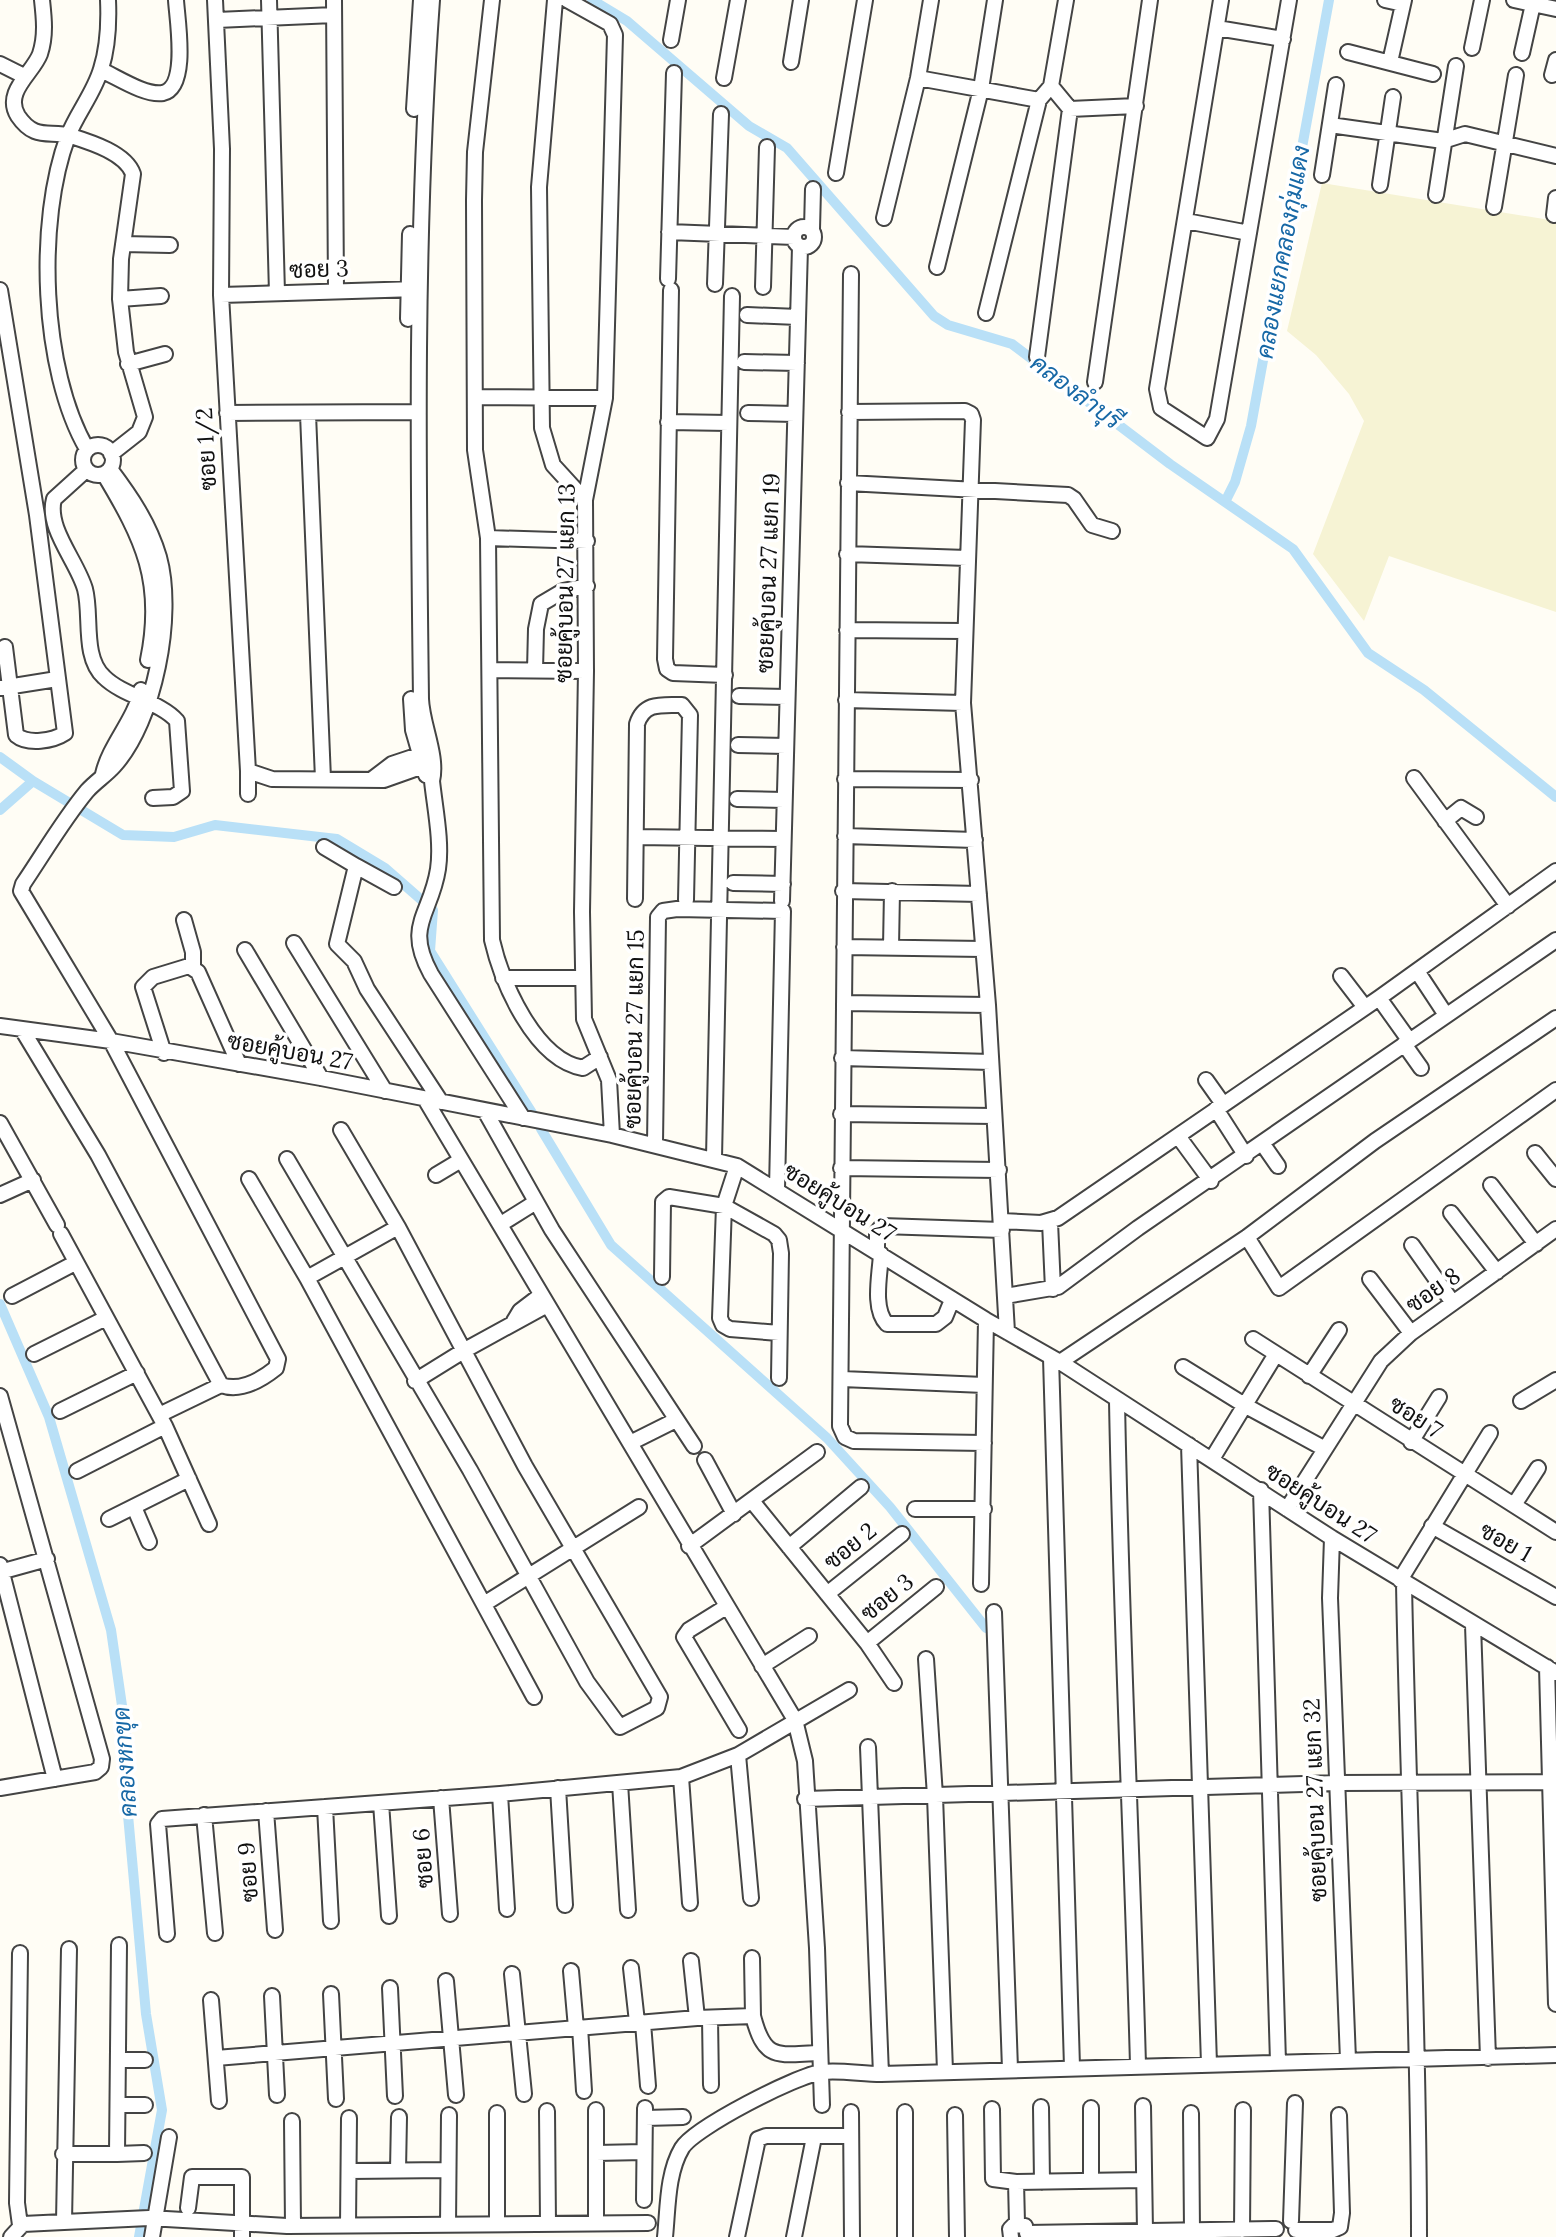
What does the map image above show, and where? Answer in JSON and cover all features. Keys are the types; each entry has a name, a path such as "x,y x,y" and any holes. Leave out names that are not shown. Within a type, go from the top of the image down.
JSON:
{"street":[{"path":"42,0 44,37 39,57 24,76 15,96 14,107 19,117 38,134 68,135 120,157 131,167 133,181 123,244 120,299 128,364 145,410 144,426 98,475 86,470"},
{"path":"86,470 83,460 87,449 74,421 58,366 47,264 49,206 68,135 101,70 108,0"},
{"path":"101,70 156,92 171,89 180,67 176,0"},
{"name":"ซอย 1/2","path":"215,0 222,149 221,295 248,771 247,794"},
{"path":"269,0 277,293"},
{"path":"421,0 413,289 412,715 433,785 438,868 422,913 418,936 419,951 523,1118"},
{"path":"413,289 432,0"},
{"path":"492,0 475,152 475,397 477,474 488,538 492,940 503,978 533,1029 556,1058 569,1066 583,1068 600,1057"},
{"path":"555,0 539,187 540,398 542,428 553,465 585,500"},
{"name":"ซอยคู้บอน 27 แยก 13","path":"567,0 614,29 605,398 585,500 587,586 582,978 584,1018 612,1095 612,1135"},
{"path":"671,40 678,0"},
{"path":"724,78 738,0"},
{"path":"791,62 801,0"},
{"path":"836,173 865,0"},
{"path":"884,218 918,78 931,0"},
{"path":"937,267 981,89 995,0"},
{"path":"986,313 1039,100 1051,86 1066,0"},
{"path":"1095,382 1150,0"},
{"path":"1221,0 1158,399 1161,408 1207,438 1217,419 1289,0"},
{"path":"1385,0 1403,2 1390,62"},
{"path":"1472,48 1482,0"},
{"path":"1514,0 1556,9"},
{"path":"1522,53 1533,4"},
{"path":"217,20 271,18 334,8 335,290"},
{"path":"1217,28 1283,39"},
{"path":"1348,52 1433,74"},
{"path":"1552,75 1556,60"},
{"path":"0,64 24,76"},
{"path":"1436,195 1456,66"},
{"path":"674,73 669,232 665,659 667,669 673,673 725,675"},
{"path":"1494,207 1516,75"},
{"path":"918,78 1039,100"},
{"path":"1322,175 1336,85"},
{"path":"1037,356 1070,109 1051,86"},
{"path":"1380,186 1393,97"},
{"path":"1070,109 1136,106"},
{"path":"715,284 721,114"},
{"path":"1330,125 1443,141 1465,134 1556,156"},
{"path":"762,287 767,147"},
{"path":"669,232 764,236 813,243 813,189"},
{"path":"1554,215 1556,198"},
{"path":"1186,221 1249,233"},
{"name":"ซอยคู้บอน 27 แยก 19","path":"777,1189 783,839 798,317 797,242"},
{"path":"123,244 170,245"},
{"path":"851,274 843,891 840,1426 845,1437 854,1441 984,1443"},
{"name":"ซอย 3","path":"221,295 413,289"},
{"path":"0,290 5,359 37,515 65,733 56,739 27,740 16,735 5,687 5,647"},
{"path":"120,299 161,296"},
{"path":"714,1158 732,296"},
{"path":"747,315 798,317"},
{"path":"128,364 165,354"},
{"path":"744,362 797,363"},
{"path":"475,397 605,398"},
{"path":"849,412 965,411 971,414 963,703 988,1005 1007,1332"},
{"path":"227,413 414,412"},
{"path":"748,413 795,414"},
{"path":"308,414 323,779"},
{"path":"668,422 729,423"},
{"path":"23,1031 98,1155 221,1385 229,1388 251,1383 276,1368 278,1359 111,1041 21,891 23,884 86,792 103,774 114,768 144,701 158,624 152,590 151,554 132,520 101,446 87,449"},
{"path":"86,470 66,484 54,499 52,514 85,590 92,656 97,667 103,676 144,701 171,713 177,721 183,781 179,795 153,798"},
{"path":"848,484 970,487 1068,495 1074,499 1091,525 1112,531"},
{"path":"488,538 587,541"},
{"path":"847,554 967,558"},
{"path":"535,670 537,615 541,604 563,591 587,586"},
{"path":"847,630 964,631"},
{"path":"490,670 586,671"},
{"path":"5,687 57,679"},
{"path":"739,696 787,697"},
{"path":"846,700 963,703"},
{"path":"635,899 637,724 640,713 648,707 681,705 690,715 685,900"},
{"path":"738,745 786,746"},
{"path":"248,771 272,779 384,780 426,759"},
{"path":"1414,778 1508,906"},
{"path":"845,779 971,780"},
{"path":"737,799 785,800"},
{"path":"1445,821 1461,808 1476,817"},
{"path":"636,836 783,839"},
{"path":"845,836 975,840"},
{"path":"324,847 394,887"},
{"path":"356,866 337,944 354,961 367,989 441,1102"},
{"path":"952,1300 945,1317 936,1324 887,1324 881,1318 877,1232 882,1226 1002,1226 1050,1222 1379,998 1556,871"},
{"path":"733,883 783,884"},
{"path":"843,891 979,894"},
{"path":"891,947 892,891"},
{"name":"ซอยคู้บอน 27 แยก 15","path":"655,1144 658,917 668,909 720,911 783,906"},
{"path":"184,920 193,952 193,967 240,1064"},
{"path":"1005,1296 1053,1289 1556,940"},
{"path":"294,943 385,1091"},
{"path":"844,947 983,949"},
{"path":"245,950 321,1078"},
{"path":"164,1053 143,986 153,977 183,967 193,967"},
{"path":"1417,971 1446,1015"},
{"path":"1341,976 1364,1006"},
{"path":"503,978 582,978"},
{"path":"1379,998 1421,1068"},
{"path":"844,1003 988,1005"},
{"path":"1072,2067 1056,1360 1247,1237 1376,1141 1556,1018"},
{"name":"ซอยคู้บอน 27","path":"0,1026 111,1041 164,1053 321,1078 655,1144 737,1166 879,1252 952,1300 1056,1360 1332,1538 1551,1670"},
{"path":"842,1058 991,1062"},
{"path":"1206,1080 1246,1156"},
{"path":"1247,1237 1279,1288 1556,1090"},
{"path":"425,1099 795,1720 803,1745 817,1948 821,2105"},
{"path":"485,1111 536,1202 694,1446"},
{"path":"841,1114 993,1116"},
{"path":"0,1123 162,1420 209,1524"},
{"path":"287,1159 530,1576 587,1682 619,1726 626,1727 657,1709 660,1697 525,1466 398,1227 341,1130"},
{"path":"1178,1136 1211,1181"},
{"path":"1262,1143 1278,1166"},
{"path":"1535,1153 1556,1179"},
{"path":"436,1175 461,1160"},
{"path":"737,1166 724,1206 719,1307 723,1325 730,1329 779,1333"},
{"path":"841,1168 999,1170"},
{"path":"249,1179 307,1278 534,1697"},
{"path":"0,1195 33,1180"},
{"path":"1491,1185 1536,1244"},
{"path":"662,1277 663,1202 676,1196 724,1206 774,1234 779,1240 779,1378"},
{"path":"501,1224 536,1202"},
{"path":"1451,1213 1497,1272"},
{"path":"1050,1222 1053,1289"},
{"path":"307,1278 398,1227"},
{"name":"ซอย 8","path":"1287,1509 1352,1402 1381,1361 1411,1333 1556,1229"},
{"path":"1412,1245 1453,1303"},
{"path":"12,1296 75,1263"},
{"path":"1370,1279 1411,1333"},
{"path":"415,1381 514,1321 520,1311 544,1300"},
{"path":"34,1354 106,1318"},
{"path":"981,1584 986,1320"},
{"path":"1309,1376 1339,1330"},
{"name":"ซอย 7","path":"1253,1339 1556,1532"},
{"path":"1212,1459 1276,1354"},
{"path":"1183,1367 1246,1406 1325,1449"},
{"path":"60,1411 137,1373"},
{"path":"842,1379 984,1385"},
{"path":"1521,1401 1556,1380"},
{"path":"77,1472 221,1385"},
{"path":"0,1396 102,1759 101,1767 95,1772 0,1788"},
{"path":"1411,1442 1438,1397"},
{"path":"1118,1401 1120,1568 1138,2065"},
{"path":"630,1443 676,1420"},
{"path":"1419,2237 1419,2057 1402,1581 1490,1433"},
{"path":"1189,1445 1209,2064"},
{"path":"689,1546 817,1452"},
{"path":"705,1460 734,1514"},
{"path":"1514,1505 1538,1468"},
{"path":"109,1519 189,1479"},
{"path":"789,1547 861,1487"},
{"path":"1261,1490 1273,1787 1279,2062"},
{"path":"751,1501 867,1643 894,1683"},
{"path":"134,1507 149,1542"},
{"path":"484,1604 639,1507"},
{"path":"915,1509 984,1510"},
{"name":"ซอย 1","path":"1433,1526 1556,1597"},
{"name":"ซอย 2","path":"827,1594 902,1534"},
{"name":"ซอยคู้บอน 27 แยก 32","path":"1332,1538 1331,1598 1348,2060"},
{"path":"47,1559 1,1569 55,1779"},
{"name":"ซอย 3","path":"867,1643 936,1587"},
{"path":"726,1607 689,1630 684,1637 739,1730"},
{"path":"994,1612 1010,2070"},
{"path":"1474,1625 1488,2058"},
{"path":"762,1666 809,1636"},
{"path":"926,1658 935,1796 945,2071"},
{"path":"1551,1670 1556,2004"},
{"path":"167,1934 158,1824 162,1819 500,1794 681,1777 738,1755 849,1690"},
{"path":"868,1747 881,2074"},
{"path":"738,1755 751,1898"},
{"path":"681,1777 690,1903"},
{"path":"805,1799 1337,1783 1553,1782"},
{"path":"620,1783 628,1910"},
{"path":"558,1788 565,1905"},
{"path":"500,1794 508,1909"},
{"name":"ซอย 6","path":"441,1798 450,1914"},
{"path":"381,1803 389,1916"},
{"path":"325,1807 331,1921"},
{"name":"ซอย 9","path":"266,1811 275,1930"},
{"path":"204,1815 215,1933"},
{"path":"117,2154 119,1945"},
{"path":"64,2222 63,2154 69,1949"},
{"path":"20,1953 15,2231 64,2222 127,2218 153,2218 242,2230 641,2228"},
{"path":"752,1958 753,2017 759,2042 769,2050 782,2053 820,2053"},
{"path":"691,1961 703,2018 711,2085"},
{"path":"631,1968 648,2086"},
{"path":"571,1971 584,2091"},
{"path":"512,1974 524,2094"},
{"path":"446,1981 456,2095"},
{"path":"390,1988 395,2045 395,2095"},
{"path":"331,1994 336,2099"},
{"path":"272,1996 277,2095"},
{"path":"211,2000 219,2101"},
{"path":"216,2058 395,2045 578,2027 753,2017"},
{"path":"665,2237 671,2182 677,2157 690,2137 788,2083 821,2072 881,2074 1556,2055"},
{"path":"118,2060 145,2060"},
{"path":"1293,2229 1295,2103"},
{"path":"118,2105 145,2105"},
{"path":"1143,2106 1145,2231"},
{"path":"1041,2107 1042,2182"},
{"path":"1091,2108 1091,2181"},
{"path":"992,2109 993,2179 1017,2182 1144,2180"},
{"path":"591,2228 596,2110"},
{"path":"1234,2232 1243,2110"},
{"path":"543,2228 547,2111"},
{"path":"851,2112 852,2237"},
{"path":"905,2112 905,2237"},
{"path":"493,2228 497,2113"},
{"path":"644,2200 645,2113 684,2117"},
{"path":"1184,2233 1191,2113"},
{"path":"443,2229 449,2169 449,2115"},
{"path":"955,2115 957,2237"},
{"path":"1017,2182 1020,2233 1278,2233 1281,2220 1293,2229 1333,2234 1340,2227 1342,2213 1339,2115"},
{"path":"398,2170 400,2117"},
{"path":"341,2229 349,2171 349,2118"},
{"path":"289,2229 292,2121"},
{"path":"737,2237 758,2139 766,2136 852,2136"},
{"path":"152,2237 153,2218 169,2137"},
{"path":"794,2237 814,2137"},
{"path":"596,2153 644,2152"},
{"path":"63,2154 144,2153"},
{"path":"349,2171 449,2169"},
{"path":"188,2207 189,2181 192,2177 239,2176 244,2179 242,2230"}],"shaded area":[{"path":"1322,183 1556,221 1556,612 1389,556 1364,621 1313,554 1364,421 1349,394 1316,355 1287,331"}],"waterway":[{"name":"คลองลำบุรี","path":"592,0 627,21 749,126 787,148 934,316 948,325 1012,344 1170,464 1293,549 1368,653 1424,690 1556,797"},
{"name":"คลองแยกคลองกุ่มแดง","path":"1225,502 1235,482 1251,426 1329,0"},
{"name":"คลองหกขุด","path":"0,757 33,781 0,810"},
{"path":"33,781 123,835 174,837 215,825 337,839 385,868 433,910 430,951 532,1113"},
{"path":"541,1129 611,1245 827,1438 890,1507 986,1628"},
{"name":"คลองหกขุด","path":"0,1304 49,1417 111,1630 127,1740 128,1815 146,2014 162,2110 139,2237"}]}
